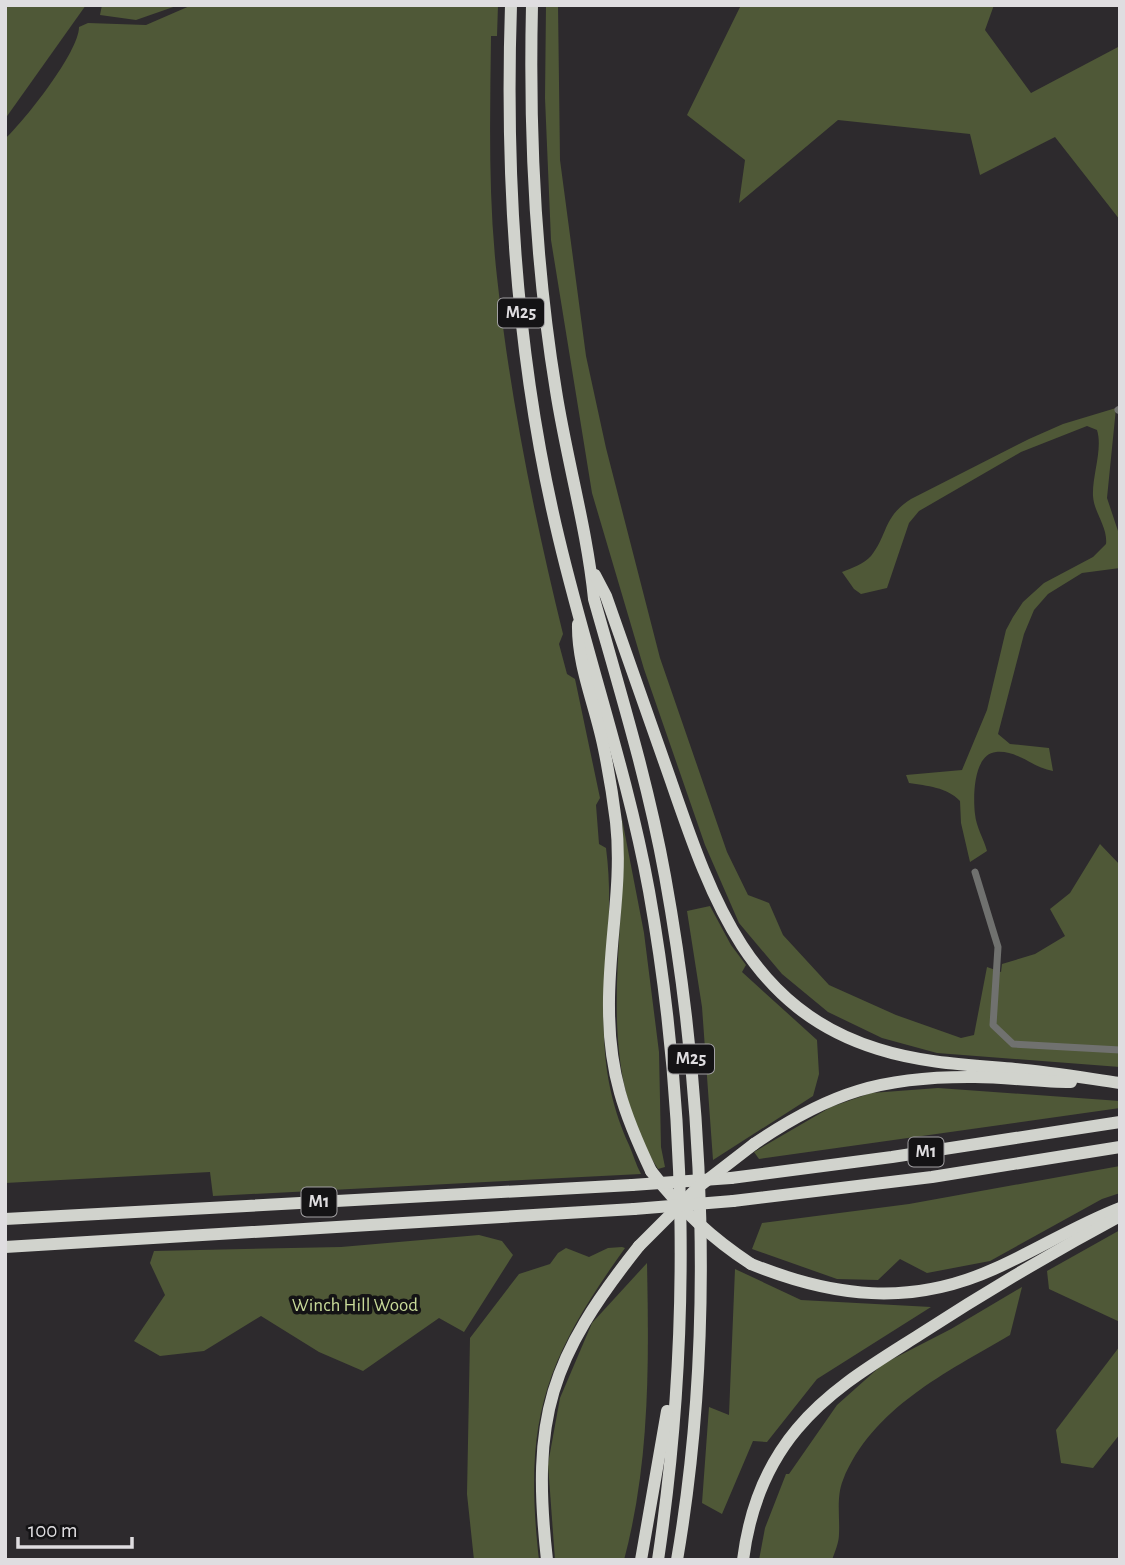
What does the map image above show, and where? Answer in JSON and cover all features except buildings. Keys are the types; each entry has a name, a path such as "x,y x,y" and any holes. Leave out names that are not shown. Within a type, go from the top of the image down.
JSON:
{"highway":[{"name":"M25","path":"511,5 510,160 525,348 558,536 632,807 662,979 679,1175 677,1377 658,1560"},
{"name":"M25","path":"532,5 532,147 538,257 556,393 591,569 594,599 646,785 665,876 691,1064 700,1265 699,1327 677,1560"},
{"path":"591,569 606,596 717,906 754,966 779,992 810,1017 844,1036 879,1049 949,1063 1120,1083"},
{"path":"579,615 578,645 604,748 616,824 617,893 608,1007 612,1062 626,1119 651,1171 712,1238 751,1264 794,1281 848,1293 887,1295 957,1283 993,1270 1120,1208"},
{"path":"547,1560 541,1464 552,1390 583,1321 639,1247 689,1195 754,1144 830,1101 875,1084 901,1079 977,1077 1120,1083"},
{"name":"M1","path":"5,1219 731,1178 892,1157 1120,1122"},
{"name":"M1","path":"5,1247 733,1201 932,1177 1120,1147"},
{"path":"743,1560 755,1504 769,1471 797,1429 845,1383 960,1309 1120,1216"},
{"name":"M25","path":"641,1560 664,1424 677,1377"}],"street":[{"path":"975,872 998,947 993,1025 1013,1044 1120,1050"}],"green space":[{"path":"5,5 86,5 5,119"},
{"path":"102,5 179,5 136,20 100,15"},
{"path":"192,5 498,5 497,36 491,36 490,157 494,247 502,322 524,456 563,634 559,644 567,674 575,679 600,798 596,805 599,844 606,848 609,887 604,996 607,1068 615,1106 641,1174 213,1196 210,1172 5,1183 5,139 37,102 61,68 77,38 79,27 88,23 146,25"},
{"path":"546,5 558,5 560,160 586,356 606,448 660,658 727,852 748,895 769,903 783,935 829,985 896,1015 961,1038 974,1035 987,967 1001,972 1002,964 1035,954 1065,936 1050,909 1070,893 1100,844 1120,865 1120,1067 937,1053 882,1038 828,1012 782,974 739,923 705,845 644,669 592,493 551,240 545,98"},
{"path":"741,5 994,5 985,30 1031,93 1120,46 1120,220 1055,137 980,175 970,134 838,120 739,203 745,160 687,115"},
{"path":"1116,408 1107,498 1120,537 1120,568 1082,573 1048,594 1034,610 1024,634 998,734 1010,744 1049,748 1053,771 1004,752 988,755 983,760 976,778 974,807 987,851 970,862 961,823 960,801 943,790 909,783 906,775 962,770 987,710 1006,630 1013,617 1023,602 1044,583 1093,557 1106,544 1105,532 1093,496 1099,446 1097,430 1087,426 1021,452 919,511 909,523 887,588 861,594 842,572 861,564 871,556 890,519 911,499 1029,439 1063,424"},
{"path":"622,819 644,933 659,1052 661,1147 665,1167 658,1169 637,1127 624,1085 618,1042"},
{"path":"710,906 731,945 746,965 742,972 817,1040 819,1074 813,1096 713,1160 702,1007 687,911"},
{"path":"938,1088 1120,1101 1120,1108 759,1159 754,1152 831,1107 871,1093"},
{"path":"1120,1166 1120,1193 1102,1199 990,1261 927,1273 900,1259 878,1280 837,1279 752,1249 762,1223 909,1204"},
{"path":"1120,1230 1120,1322 1049,1289 1047,1271"},
{"name":"Winch Hill Wood","path":"479,1235 502,1241 513,1255 464,1332 439,1318 363,1371 319,1352 261,1316 204,1351 160,1356 134,1341 165,1295 150,1263 154,1251 341,1247"},
{"path":"566,1248 589,1257 608,1248 625,1248 576,1324 558,1359 546,1393 538,1429 534,1468 539,1560 474,1560 467,1494 470,1338 519,1274 550,1264 558,1253"},
{"path":"647,1263 646,1412 639,1486 624,1560 555,1560 548,1464 560,1398 592,1323"},
{"path":"735,1269 801,1300 931,1307 817,1379 767,1442 753,1441 722,1514 702,1503 709,1407 729,1415"},
{"path":"1022,1287 1010,1335 914,1394 872,1432 843,1480 839,1500 839,1537 832,1560 759,1560 765,1528 786,1474 789,1474 837,1405 883,1364 951,1329"},
{"path":"1120,1346 1120,1434 1093,1468 1061,1463 1056,1430"}]}
